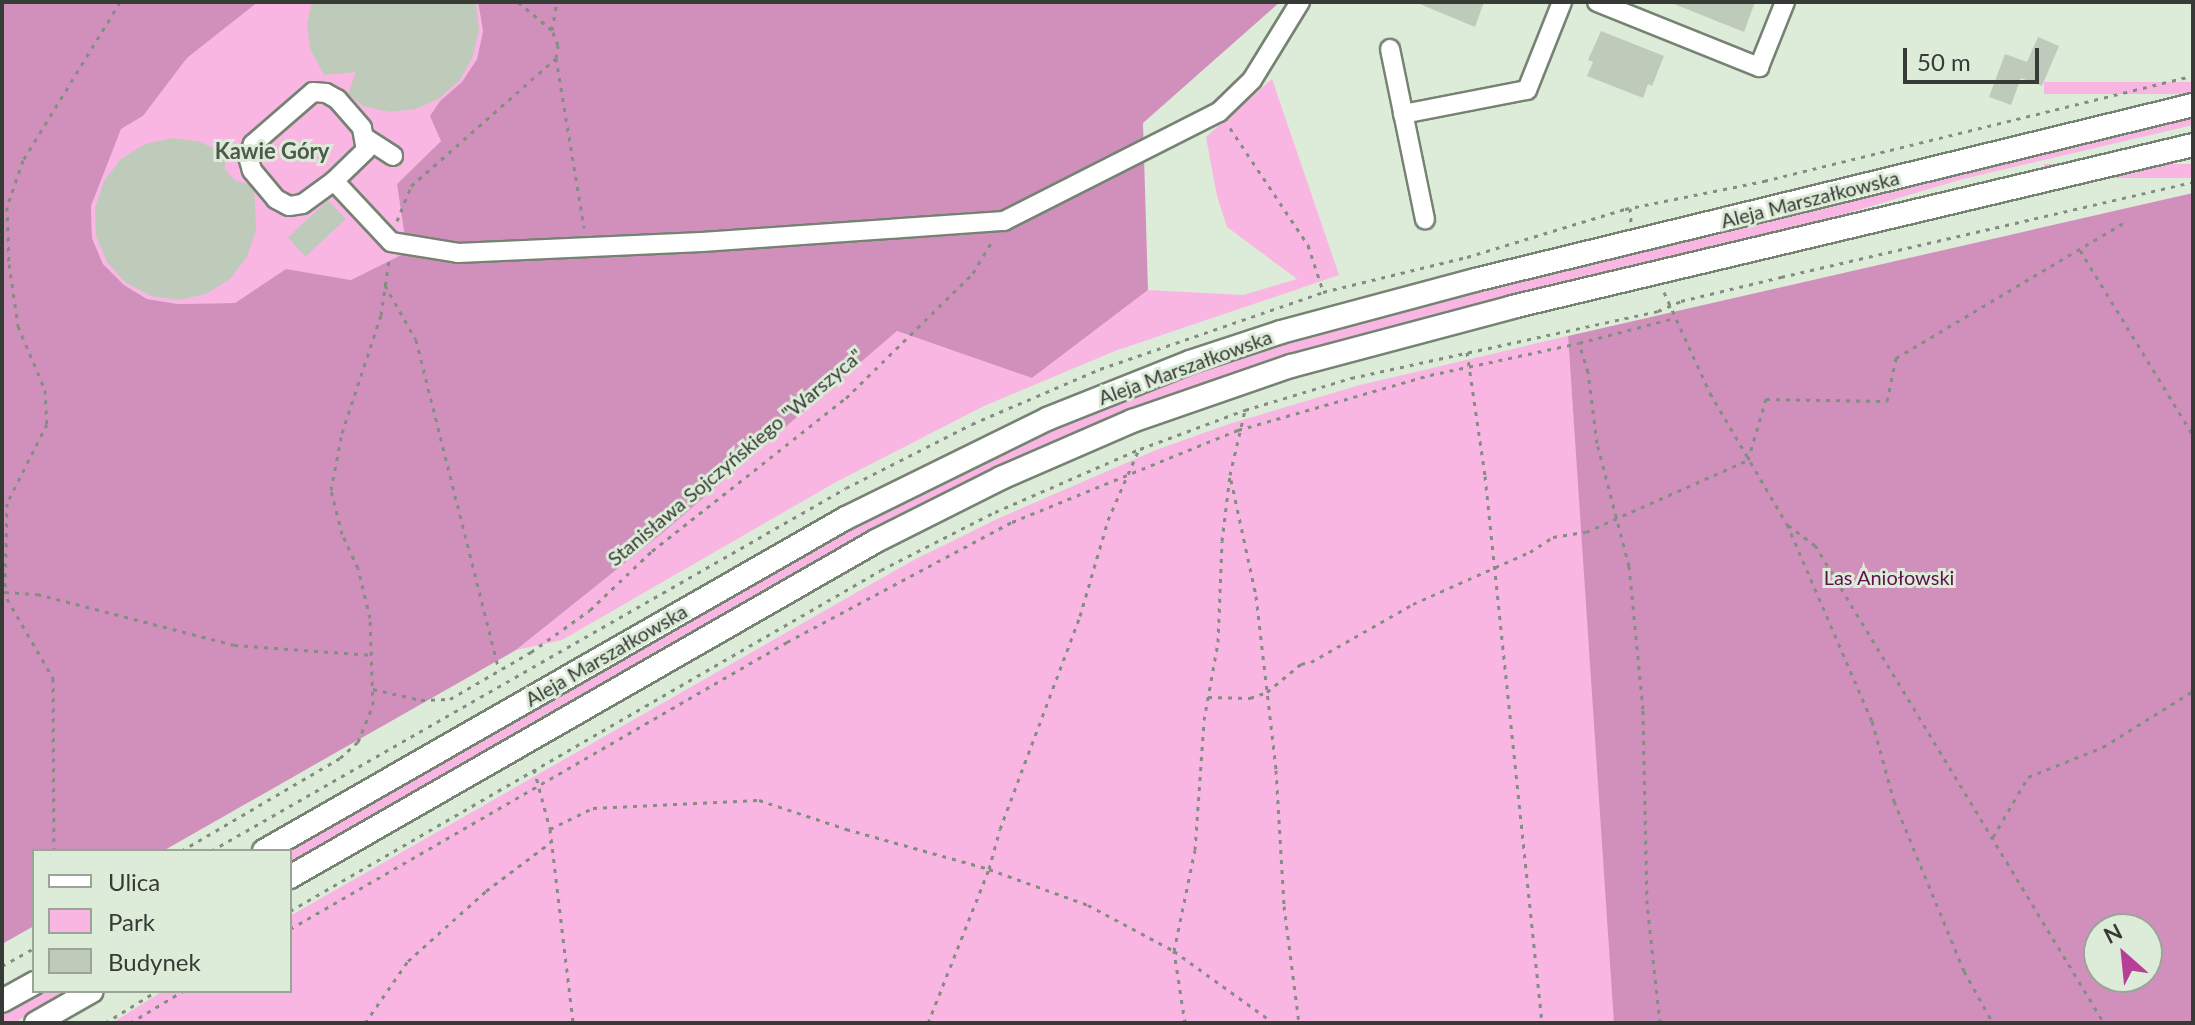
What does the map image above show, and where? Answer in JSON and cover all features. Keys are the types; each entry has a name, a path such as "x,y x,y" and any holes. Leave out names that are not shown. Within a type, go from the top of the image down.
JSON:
{"main road":[{"name":"Aleja Marszałkowska","path":"267,849 846,518 1047,419 1176,368 1281,332 1475,280 2193,105"},
{"name":"Aleja Marszałkowska","path":"292,876 876,541 1001,478 1132,421 1291,366 1497,311 2193,145"},
{"path":"2,1001 32,984"},
{"path":"36,1023 88,993"}],"lane":[{"path":"334,181 391,242 458,253 1004,221 1170,140 1219,112 1252,80 1300,2"},
{"path":"1403,114 1527,90 1562,2"},
{"path":"1597,2 1759,67 1785,2"},
{"path":"1390,49 1425,219"},
{"path":"313,92 326,93 337,99 362,128 367,139 366,150 334,181 302,204 289,206 276,199 252,170 248,157 253,144 313,92"},
{"path":"367,139 393,156"}],"path":[{"path":"54,849 53,678 4,591 7,503 47,424 45,390 18,326 9,264 7,207 23,160 120,2"},
{"path":"518,2 552,30 558,45 556,58 587,247"},
{"path":"552,30 557,2"},
{"path":"184,849 340,758 358,742 373,705 370,618 358,568 342,534 331,490 342,433 381,315 391,242 403,198 411,186 556,58"},
{"path":"1634,228 1630,208 1764,181 2193,76"},
{"path":"1219,112 1308,245 1323,292"},
{"path":"292,910 881,570 995,512 1140,449 1245,410 1351,378 1669,307 1781,277 2193,182"},
{"name":"Stanisława Sojczyńskiego \"Warszyca\"","path":"373,689 421,700 450,699 590,610 652,551 846,398 973,273 1004,221"},
{"path":"1208,697 1250,698 1267,692 1301,664 1311,662 1413,604 1530,552 1553,537 1586,532 1748,460 1766,399 1887,401 1896,358 2125,222"},
{"path":"2079,249 2193,435"},
{"path":"385,285 416,340 448,456 499,670"},
{"path":"1663,288 1674,318 1748,460 1787,524 1872,721 1894,801 1964,971 1993,1023"},
{"path":"292,928 932,562 1012,522 1238,430 1372,389 1579,343 1674,318"},
{"path":"1579,343 1588,372 1597,443 1629,566 1643,709 1647,904 1660,1023"},
{"path":"1467,352 1542,1023"},
{"path":"1185,1023 1174,951 1195,850 1208,697 1218,642 1222,541 1230,475 1245,410"},
{"path":"928,1023 989,869 1000,829 1080,616 1108,520 1140,449"},
{"path":"1230,475 1256,596 1284,906 1299,1023"},
{"path":"1787,524 1815,545 2104,1023"},
{"path":"4,591 37,594 234,645 373,655"},
{"path":"1992,838 2028,777 2103,747 2193,691"},
{"path":"534,769 550,829 573,1023"},
{"path":"550,829 593,808 759,800 846,829 989,869 1088,905 1174,951 1274,1023"},
{"path":"365,1023 408,961 486,891 551,842"},
{"path":"2,966 32,949"},
{"path":"105,1023 154,993"},
{"path":"130,1023 180,993"},
{"path":"117,1016 120,1023"}],"green space":[{"path":"2,2 258,2 187,58 143,116 121,129 91,206 92,238 103,264 124,285 147,299 178,304 235,303 286,269 351,280 407,252 397,184 441,141 430,116 440,101 462,82 477,59 483,31 478,2 1280,2 1143,123 1148,290 1032,378 897,331 666,530 516,650 167,849 32,849 32,927 2,944"},
{"path":"258,2 478,2 483,31 477,59 462,83 440,101 441,141 397,184 407,252 351,280 286,269 235,303 178,304 147,299 124,285 103,264 92,238 91,206 100,179 121,129 143,116 187,58"},
{"path":"1272,79 1339,275 1115,351 984,406 836,482 562,640 516,650 666,530 897,331 1032,378 1148,290 1243,295 1297,279 1227,227 1217,196 1206,137"},
{"path":"2044,82 2193,82 2193,94 2044,94"},
{"path":"2193,115 2193,125 1963,179 1773,235 1338,342 1230,375 1126,413 996,469 292,864 292,849 286,849 814,546 974,463 1122,398 1284,340 1417,304"},
{"path":"2044,164 2193,164 2193,178 2044,178"},
{"name":"Las Aniołowski","path":"2193,193 2193,1023 1614,1023 1568,336"},
{"path":"1568,336 1615,1023 112,1023 160,993 292,993 292,915 910,562 997,519 1156,450 1229,424 1360,385"},
{"path":"35,993 66,993 14,1023 2,1023 2,1012"}],"building":[{"path":"312,2 476,2 479,30 473,56 460,80 440,98 416,109 389,112 363,106 348,94 356,72 324,75 310,49 307,23"},
{"path":"1415,2 1484,2 1475,27"},
{"path":"1669,2 1755,2 1744,32"},
{"path":"1601,31 1664,56 1652,86 1648,84 1643,98 1587,76 1593,62 1588,60"},
{"path":"2038,37 2059,46 2042,86 2021,78 2011,105 1989,97 2005,54 2027,62"},
{"path":"173,138 201,142 225,155 225,170 236,181 248,184 254,191 255,202 256,230 247,257 230,279 206,294 179,300 151,296 126,283 107,262 96,236 95,208 104,181 121,159 145,144"},
{"path":"328,200 346,219 306,257 288,238"}],"district":[{"name":"Kawie Góry","path":"272,151"}]}
